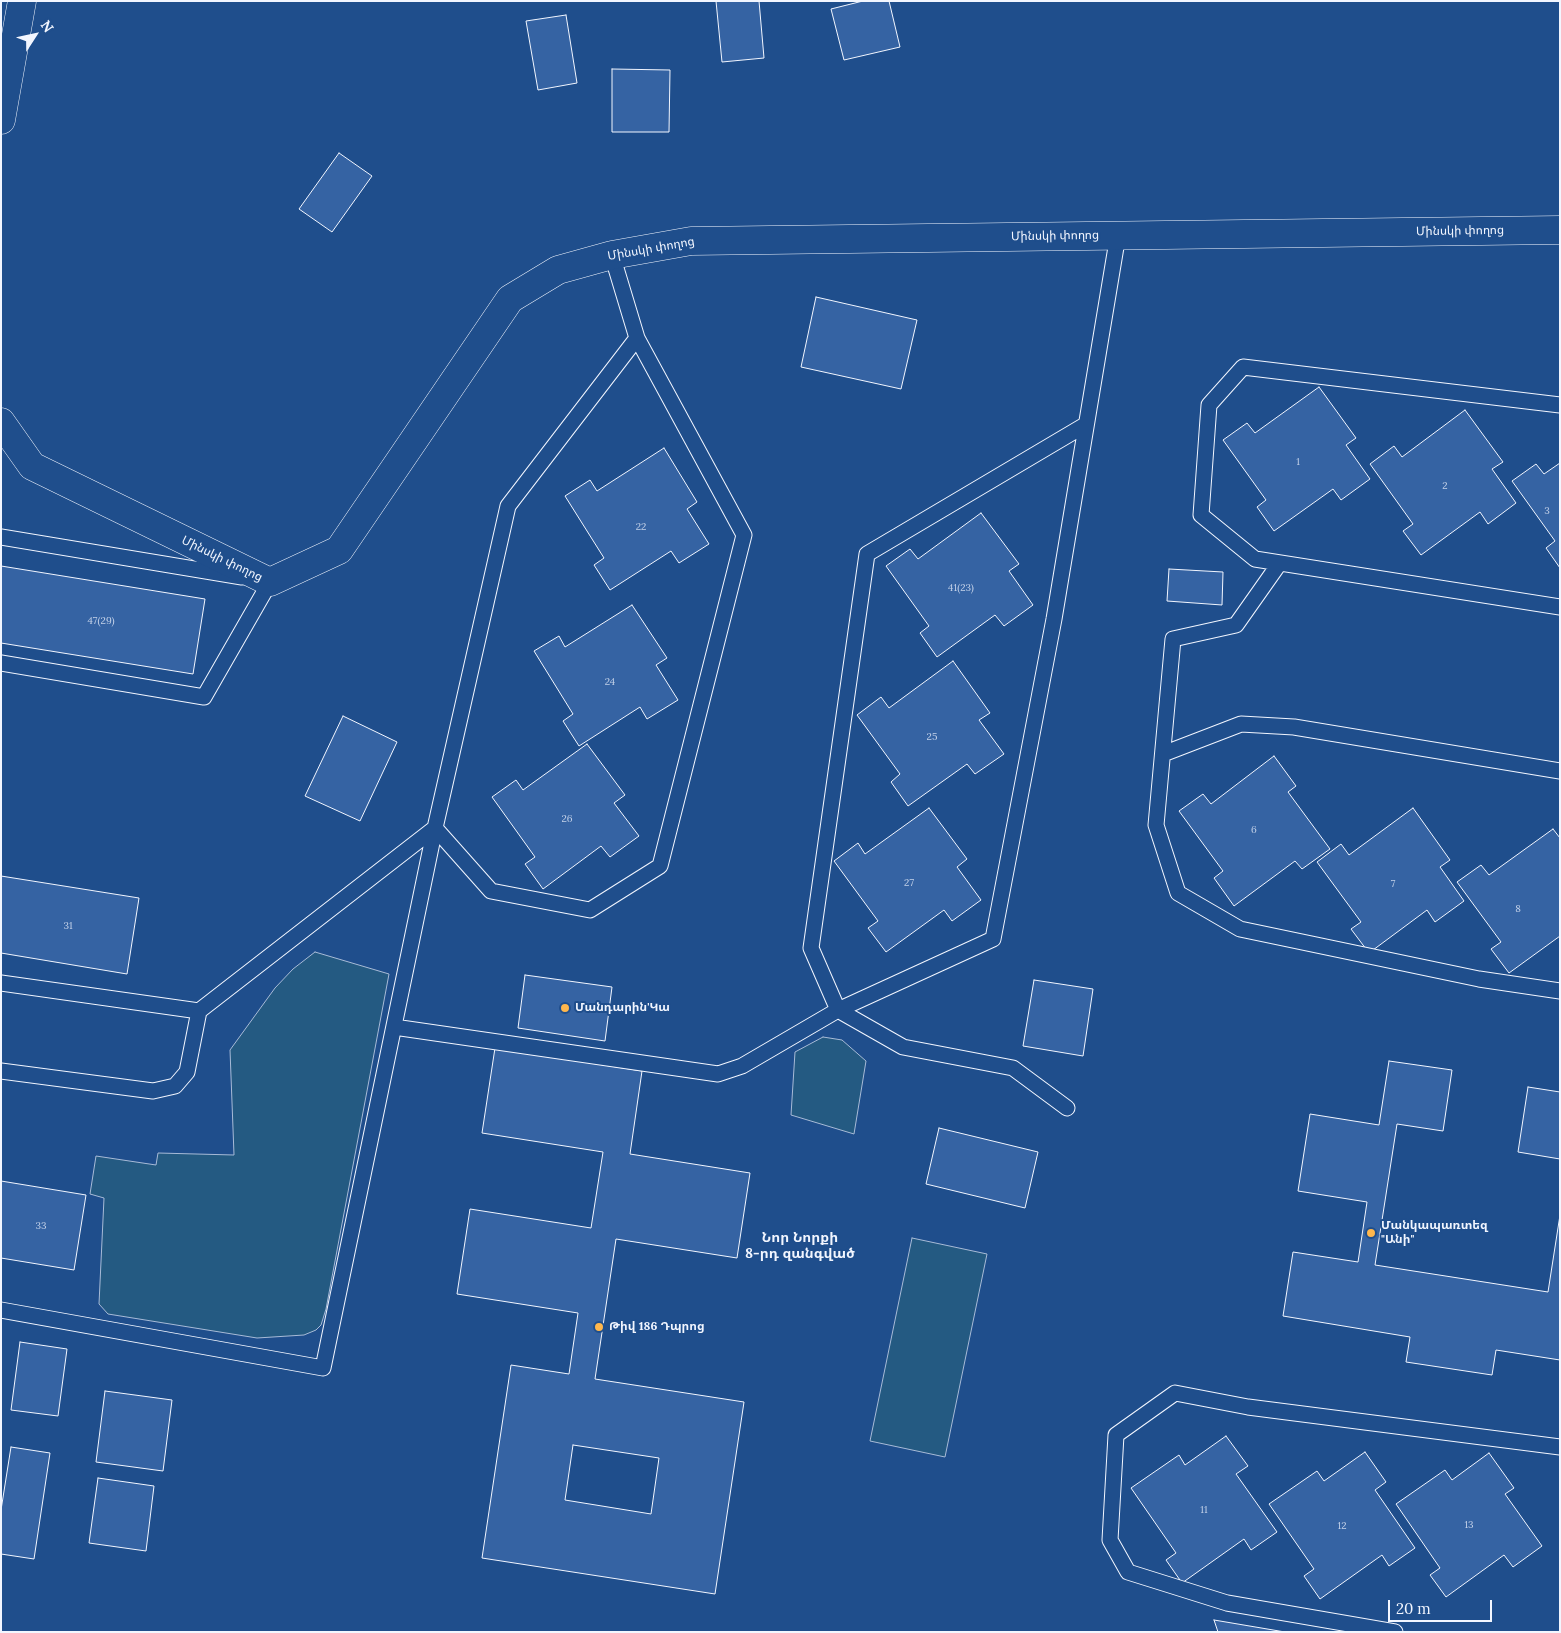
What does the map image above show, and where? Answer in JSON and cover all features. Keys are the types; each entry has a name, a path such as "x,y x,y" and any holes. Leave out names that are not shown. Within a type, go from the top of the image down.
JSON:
{"main road":[{"path":"1,120 22,1"},
{"name":"Մինսկի փողոց","path":"1,422 32,466 270,582 339,550 510,299 558,270 612,255 691,241 1560,230"}],"lane":[{"path":"394,1027 718,1074 742,1066 838,1010 993,939 1054,619 1118,235"},
{"path":"435,828 491,891 590,910 660,866 744,535 637,338 612,255"},
{"path":"1,1310 323,1368 435,828 508,506 637,338"},
{"path":"1560,405 1243,367 1209,406 1201,514 1255,559 1560,607"},
{"path":"1067,1108 1014,1068 903,1047 838,1010 811,948 868,554 1085,425"},
{"path":"1,537 270,582 204,697 1,663"},
{"path":"1279,564 1236,626 1173,639 1156,825 1178,893 1240,930 1479,979 1560,990"},
{"path":"1163,754 1241,724 1250,724 1294,727 1560,770"},
{"path":"1,1071 153,1091 175,1086 188,1072 199,1011 435,828"},
{"path":"1,983 199,1011"},
{"path":"1395,1632 1227,1603 1128,1572 1110,1540 1116,1435 1175,1393 1248,1407 1560,1447"}],"shaded area":[{"path":"315,952 389,974 326,1309 321,1325 316,1330 304,1335 257,1338 108,1314 99,1304 104,1198 90,1194 96,1156 156,1165 158,1153 234,1155 230,1050 275,988 293,969"},
{"path":"823,1037 842,1040 866,1061 854,1134 791,1115 795,1052"},
{"path":"912,1238 987,1254 945,1457 870,1441"}],"building":[{"path":"716,1 759,1 764,58 722,62"},
{"path":"863,1 889,1 900,47 844,60 831,9"},
{"path":"566,15 577,83 538,90 526,21"},
{"path":"612,69 670,70 669,132 612,132"},
{"path":"339,153 372,176 332,232 299,209"},
{"path":"816,297 917,320 901,389 801,367"},
{"path":"1319,387 1356,438 1346,445 1370,479 1341,500 1333,489 1274,531 1257,507 1266,500 1223,440 1247,423 1255,433"},
{"path":"1465,410 1503,462 1492,469 1516,503 1488,524 1480,512 1421,555 1403,531 1413,524 1370,464 1394,446 1402,457"},
{"path":"664,448 697,502 687,509 709,544 679,563 671,551 610,590 594,565 604,558 565,496 590,480 597,491"},
{"path":"1560,463 1560,568 1546,548 1555,541 1512,481 1536,464 1544,474"},
{"path":"981,513 1019,564 1009,571 1033,605 1004,626 995,615 937,657 920,633 929,626 886,566 910,549 918,559"},
{"path":"1,566 205,599 193,674 1,643"},
{"path":"1169,569 1223,572 1222,605 1167,601"},
{"path":"632,605 667,658 656,665 678,700 647,719 640,707 579,746 563,721 573,714 534,651 559,636 565,647"},
{"path":"953,661 990,713 979,720 1004,754 975,774 967,764 908,806 891,782 900,774 857,715 881,697 889,708"},
{"path":"343,716 397,742 360,821 305,796"},
{"path":"587,744 625,795 614,803 639,836 610,857 601,846 543,889 525,864 535,857 492,797 516,780 523,790"},
{"path":"1274,756 1296,786 1288,792 1330,849 1302,869 1295,861 1234,906 1214,878 1223,871 1179,811 1203,794 1211,804"},
{"path":"929,808 967,859 957,867 981,900 952,921 944,910 886,952 868,928 878,921 834,861 858,843 865,854"},
{"path":"1413,808 1450,860 1440,867 1464,901 1435,922 1427,910 1369,953 1351,929 1361,922 1317,862 1341,844 1349,855"},
{"path":"1553,829 1560,838 1560,936 1509,973 1491,949 1501,942 1457,882 1481,865 1489,875"},
{"path":"1,876 139,898 127,974 1,953"},
{"name":"Մանդարին'Կա","path":"525,975 612,987 605,1041 518,1028"},
{"path":"1034,980 1093,989 1083,1056 1023,1046"},
{"path":"495,1048 642,1071 630,1154 750,1173 737,1258 616,1239 595,1379 744,1402 715,1594 482,1558 511,1365 569,1374 578,1313 457,1294 470,1209 591,1228 603,1152 482,1133","holes":["573,1445 659,1458 651,1514 565,1500"]},
{"name":"Մանկապառտեզ \"Անի\"","path":"1389,1061 1452,1070 1443,1131 1397,1124 1375,1265 1548,1292 1560,1215 1560,1360 1496,1350 1492,1375 1406,1362 1410,1337 1283,1316 1293,1252 1358,1262 1367,1202 1298,1191 1310,1114 1379,1125"},
{"path":"1528,1087 1560,1092 1560,1159 1518,1152"},
{"path":"939,1128 1038,1152 1025,1208 926,1184"},
{"path":"1,1181 86,1195 74,1270 1,1258"},
{"path":"20,1342 67,1349 58,1416 11,1410"},
{"path":"105,1391 172,1400 163,1471 96,1462"},
{"path":"1226,1436 1248,1466 1236,1474 1277,1532 1251,1550 1244,1539 1182,1583 1166,1560 1176,1553 1131,1488 1179,1455 1185,1465"},
{"path":"11,1447 50,1453 34,1559 1,1554 1,1510"},
{"path":"1365,1452 1386,1482 1375,1490 1415,1548 1389,1566 1382,1555 1320,1599 1304,1576 1314,1569 1269,1504 1317,1471 1324,1481"},
{"path":"1489,1453 1514,1488 1505,1494 1542,1546 1513,1567 1504,1555 1446,1597 1430,1575 1440,1568 1396,1504 1445,1470 1452,1480"},
{"path":"98,1478 154,1486 146,1551 89,1543"},
{"path":"1214,1620 1285,1632 1218,1632"}],"place":[{"name":"Մանդարին'Կա","path":"565,1008"},
{"name":"Մանկապառտեզ \"Անի\"","path":"1371,1233"},
{"name":"Թիվ 186 Դպրոց","path":"599,1327"}],"district":[{"name":"Նոր Նորքի 8-րդ զանգված","path":"800,1246"}]}
